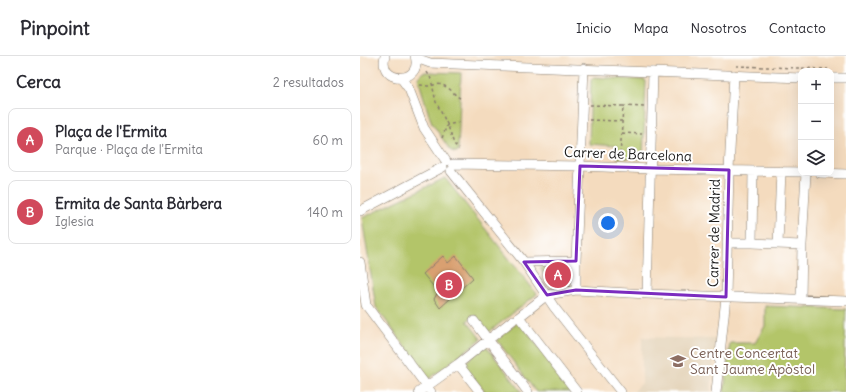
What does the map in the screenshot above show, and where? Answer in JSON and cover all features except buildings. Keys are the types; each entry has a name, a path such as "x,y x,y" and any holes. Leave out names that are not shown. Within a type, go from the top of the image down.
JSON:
{"street":[{"path":"386,56 384,62 385,68 396,78 406,77 413,71 430,63"},
{"path":"410,89 413,71 417,63 416,57"},
{"path":"416,57 430,63 584,68 798,78"},
{"path":"576,290 584,68"},
{"path":"647,294 653,72"},
{"name":"Carrer de Madrid","path":"716,392 726,297 729,170 734,75"},
{"path":"402,78 410,89 424,128 448,166 524,262 554,307 621,392"},
{"path":"834,78 846,78"},
{"path":"360,211 448,166"},
{"name":"Carrer de Barcelona","path":"448,166 580,166 798,172"},
{"path":"752,243 753,171"},
{"path":"778,244 781,171"},
{"path":"834,174 846,174"},
{"path":"801,300 806,176"},
{"path":"727,243 802,245"},
{"path":"524,262 576,261"},
{"path":"360,262 363,307 429,389"},
{"path":"577,392 519,317 547,295 576,290 846,301"},
{"path":"419,392 429,389 513,320"},
{"path":"474,321 528,392"},
{"path":"458,364 480,392"}],"path":[{"path":"427,72 431,79 436,102 454,144 459,148"},
{"path":"420,85 430,86 439,84 447,87 460,98"},
{"path":"590,105 645,107"},
{"path":"620,158 622,106"},
{"path":"590,120 622,122"},
{"path":"447,125 460,122"},
{"path":"442,138 447,125"},
{"path":"622,133 644,134"}],"highlighted area":[{"path":"580,166 729,170 726,297 576,290 547,295 524,262 576,261"}],"shaded area":[{"name":"Centre Concertat Sant Jaume Apòstol","path":"642,337 716,339 711,392 633,392 642,383"}],"green space":[{"path":"423,72 461,73 458,152 450,150 432,123 418,78"},
{"path":"594,77 646,81 643,159 617,158 617,146 589,144 591,79"},
{"path":"445,178 537,294 489,332 475,315 467,321 481,339 429,379 376,307 362,218"},
{"path":"545,264 570,264 571,283 551,284 540,268"},
{"path":"765,306 846,309 844,392 724,392 730,343 755,343 765,326"},
{"path":"519,321 573,392 536,392 497,340"},
{"path":"486,346 522,392 485,392 463,364"}],"place":[{"name":"Plaça de l'Ermita","path":"558,275"},
{"name":"Ermita de Santa Bàrbera","path":"449,285"},
{"name":"Centre Concertat Sant Jaume Apòstol","path":"678,361"}]}
